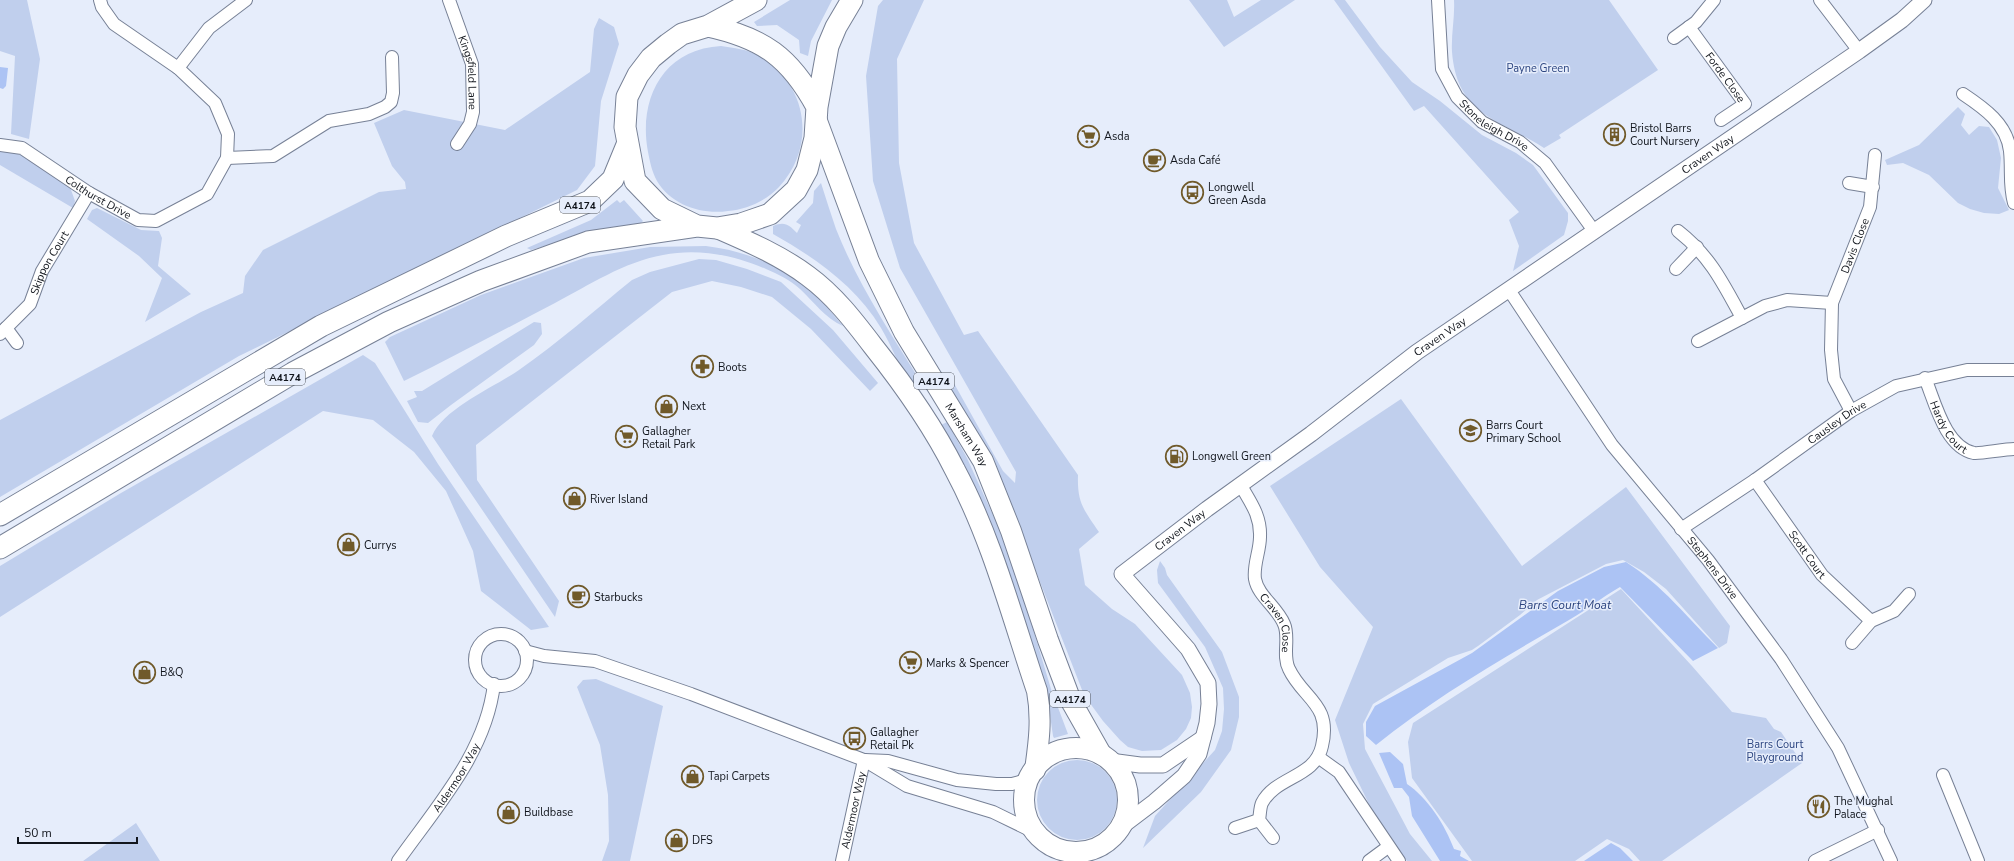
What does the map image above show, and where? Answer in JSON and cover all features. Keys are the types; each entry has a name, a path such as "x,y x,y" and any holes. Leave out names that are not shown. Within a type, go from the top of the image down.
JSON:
{"highway":[{"name":"A4174","path":"707,227 662,209 635,181 627,145 625,127 627,97 638,75 651,58 668,44 682,34 708,26 756,0"},
{"name":"A4174","path":"0,548 293,372 389,322 481,281 588,242 741,224 770,214 796,190 807,170 815,138 817,114 828,46 836,27 852,0"},
{"name":"A4174","path":"708,26 731,31 764,45 791,67 807,88 817,114"},
{"name":"A4174","path":"0,515 321,326 506,236 590,201 613,179 627,145"}],"main road":[{"name":"Marsham Way","path":"817,114 869,261 904,332 983,461 1011,531 1048,640 1071,701 1105,758"},
{"name":"A4174","path":"707,227 778,256 809,277 841,305 884,360 932,429 956,470 985,537 1036,691 1040,710 1040,734 1031,775 1023,797 1027,819 1036,834 1048,861"},
{"path":"1031,775 1042,760 1057,751 1083,749 1105,758"},
{"name":"A4174","path":"1102,861 1127,811 1128,793 1122,775 1105,758"},
{"path":"1036,834 1050,846 1066,852 1077,853 1093,850 1115,834"}],"street":[{"name":"Colthurst Drive","path":"0,145 22,148 89,193 138,220 156,221 207,194 227,158 228,134 215,102 178,68 114,24 102,7 100,0"},
{"path":"178,68 209,28 246,0"},
{"name":"Kingsfield Lane","path":"449,0 472,64 473,112 470,124 457,144"},
{"name":"Stoneleigh Drive","path":"1438,0 1442,70 1457,97 1482,122 1520,142 1545,163 1594,231"},
{"path":"1674,38 1696,22 1714,0"},
{"path":"1820,0 1859,50"},
{"name":"Craven Way","path":"1115,834 1184,776 1199,754 1209,704 1208,683 1188,649 1122,574 1240,484 1311,434 1417,352 1859,50 1902,20 1924,0"},
{"name":"Forde Close","path":"1689,27 1745,104 1721,120"},
{"path":"227,158 273,156 329,121 369,114 385,107 391,102 393,93 392,58"},
{"path":"1963,94 1984,109 2002,128 2010,151 2009,181 2014,203"},
{"name":"Davis Close","path":"1851,411 1834,379 1831,350 1832,303 1870,208 1875,155"},
{"path":"1849,183 1873,187"},
{"name":"Skippon Court","path":"17,343 3,331 30,304 42,271 89,193"},
{"path":"1678,231 1697,247 1716,271 1742,318"},
{"path":"1676,269 1697,247"},
{"name":"Stephens Drive","path":"1509,290 1612,445 1708,560 1785,666 1838,748 1878,830 1891,861"},
{"path":"1698,341 1766,306 1787,300 1832,303"},
{"name":"Causley Drive","path":"1681,529 1755,480 1851,411 1896,386 1924,378 1967,370 2014,370"},
{"name":"Hardy Court","path":"1924,378 1947,434 1958,446 1975,453 1998,449 2014,449"},
{"name":"Scott Court","path":"1755,480 1822,575 1871,621"},
{"name":"Craven Close","path":"1240,484 1258,516 1260,538 1255,564 1255,580 1263,597 1277,610 1285,626 1288,668 1301,688 1315,702 1322,717 1324,736 1318,758"},
{"path":"1852,643 1871,621 1894,611 1909,594"},
{"path":"496,634 507,634 518,640 525,651 527,660 523,673 518,679 506,685 494,684 485,680 478,672 475,661 478,647 486,638 496,634"},
{"path":"525,651 544,656 595,661 691,694 819,745 864,760 907,786 993,812 1036,834"},
{"name":"Aldermoor Way","path":"398,861 460,777 484,728 492,704 494,684"},
{"path":"1105,758 1140,766 1163,765 1203,738"},
{"path":"1273,838 1259,820 1262,803 1278,785 1307,770 1318,758 1339,772 1388,847 1399,861"},
{"path":"864,760 888,761 957,780 996,784 1012,784 1031,775"},
{"name":"Aldermoor Way","path":"842,861 864,760"},
{"path":"1943,775 1978,861"},
{"path":"1236,828 1259,820"},
{"path":"1815,861 1878,830"},
{"path":"1369,861 1388,847"}],"green space":[{"path":"0,0 27,0 40,59 29,139 11,134 15,56 0,51"},
{"path":"790,0 832,0 811,41 808,56 800,53 799,40 777,25 757,26 754,22"},
{"path":"883,0 924,0 897,59 899,163 914,243 964,335 978,331 1078,475 1079,493 1082,506 1099,532 1079,549 1085,585 1112,609 1135,624 1182,675 1190,693 1192,707 1191,718 1186,729 1177,740 1161,750 1142,751 1128,747 1103,721 1084,695 1007,497 943,378 946,376 951,378 1003,471 1015,483 1016,472 900,268 873,181 866,76 878,6"},
{"path":"1189,0 1227,0 1234,17 1261,0 1295,0 1224,47"},
{"path":"1334,0 1345,0 1380,47 1412,82 1440,101 1482,135 1516,153 1533,165 1568,213 1568,221 1564,235 1513,271 1519,246 1509,220 1519,212 1424,106 1414,111"},
{"name":"Payne Green","path":"1454,0 1609,0 1658,70 1559,135 1561,138 1544,148 1483,113 1472,103 1462,90 1456,73 1452,52"},
{"path":"599,18 614,27 619,44 601,101 595,166 577,190 239,356 0,497 0,420 201,312 243,293 245,276 263,250 379,192 406,189 405,182 392,166 374,123 404,110 505,130 590,72 594,29"},
{"path":"721,46 750,52 759,56 775,68 788,83 797,99 802,117 802,135 799,153 791,171 774,192 756,204 718,212 698,210 688,206 670,196 663,189 652,171 646,132 647,114 651,96 659,80 670,67 684,56 701,49"},
{"path":"1958,107 1965,114 1961,125 1969,135 1979,126 1989,127 1997,140 2001,158 1998,188 2009,210 1999,214 1984,213 1970,209 1958,203 1929,175 1903,163 1887,165 1885,160 1919,145"},
{"path":"0,151 15,153 26,157 70,187 75,201 73,208 0,165"},
{"path":"821,183 844,249 874,306 919,379 910,385 881,328 859,299 847,286 819,263 804,252 773,234 773,226 781,224 789,226 797,233 801,225 796,222 813,203 814,191"},
{"path":"617,200 620,203 624,200 643,221 639,225 608,228 531,250 527,248 591,220"},
{"path":"97,208 141,230 159,231 162,238 158,266 191,294 145,322 162,278 139,256 87,219 92,210"},
{"path":"706,246 721,248 751,256 780,269 793,277 817,296 843,326 825,314 796,286 775,273 754,264 729,257 716,254 689,252 663,255 634,263 594,282 404,381 385,342 390,337 481,295 584,258 650,247"},
{"path":"699,259 716,260 747,269 781,282 833,330 878,383 870,391 811,329 772,297 741,287 712,281 672,292 476,445 477,480 559,601 555,617 432,436 438,426 458,407 509,377 534,360 632,280 650,272"},
{"path":"534,322 541,323 542,334 534,345 428,423 418,422 407,401 417,397 414,391 422,391"},
{"path":"363,355 375,363 438,464 549,627 531,630 481,591 473,551 446,491 414,452 373,420 323,411 0,617 0,566 121,493"},
{"path":"1401,399 1522,566 1626,487 1730,626 1727,643 1719,648 1666,589 1644,572 1623,560 1606,564 1537,600 1520,615 1472,650 1448,658 1373,704 1363,724 1365,749 1410,834 1432,861 1407,861 1383,833 1349,763 1335,720 1373,627 1320,567 1270,486"},
{"path":"947,422 967,458 1002,535 1019,582 1051,689 1068,734 1054,738 1053,736 1049,708 1041,677 939,426"},
{"path":"1160,561 1165,568 1167,575 1222,652 1239,697 1239,717 1231,750 1201,792 1143,848 1155,816 1215,750 1222,731 1224,709 1223,688 1205,647 1158,583 1157,570"},
{"name":"Barrs Court Playground","path":"1621,589 1732,712 1766,718 1774,729 1781,732 1802,763 1662,861 1640,861 1629,849 1607,839 1575,861 1472,861 1412,778 1408,742 1413,723"},
{"path":"596,679 663,706 630,861 602,861 609,841 608,795 600,745 577,687 583,680"},
{"path":"1077,760 1092,763 1105,772 1114,785 1117,800 1114,815 1105,828 1092,837 1077,840 1062,837 1049,828 1040,815 1037,800 1040,785 1049,772 1062,763"},
{"path":"136,823 160,861 83,861"}],"water":[{"path":"0,67 8,68 6,86 3,89 0,88"},
{"name":"Barrs Court Moat","path":"1626,562 1663,591 1718,648 1693,661 1620,587 1576,616 1446,694 1376,745 1366,736 1366,722 1375,706 1472,653 1558,591 1604,567"},
{"path":"1390,752 1403,764 1407,784 1429,804 1446,831 1454,849 1461,851 1460,856 1469,861 1440,861 1412,816 1409,797 1402,788 1394,788 1379,753"},
{"path":"1611,843 1620,848 1633,861 1584,861"}],"place":[{"name":"Bristol Barrs Court Nursery","path":"1614,134"},
{"name":"Asda","path":"1088,136"},
{"name":"Asda Café","path":"1155,160"},
{"name":"Longwell Green Asda","path":"1192,193"},
{"name":"Boots","path":"702,367"},
{"name":"Next","path":"666,406"},
{"name":"Barrs Court Primary School","path":"1470,431"},
{"name":"Gallagher Retail Park","path":"627,437"},
{"name":"Longwell Green","path":"1177,456"},
{"name":"River Island","path":"575,499"},
{"name":"Currys","path":"349,545"},
{"name":"Starbucks","path":"579,597"},
{"name":"Marks & Spencer","path":"911,663"},
{"name":"B&Q","path":"144,672"},
{"name":"Gallagher Retail Pk","path":"855,738"},
{"name":"Tapi Carpets","path":"692,776"},
{"name":"The Mughal Palace","path":"1819,807"},
{"name":"Buildbase","path":"508,812"},
{"name":"DFS","path":"677,840"}]}
